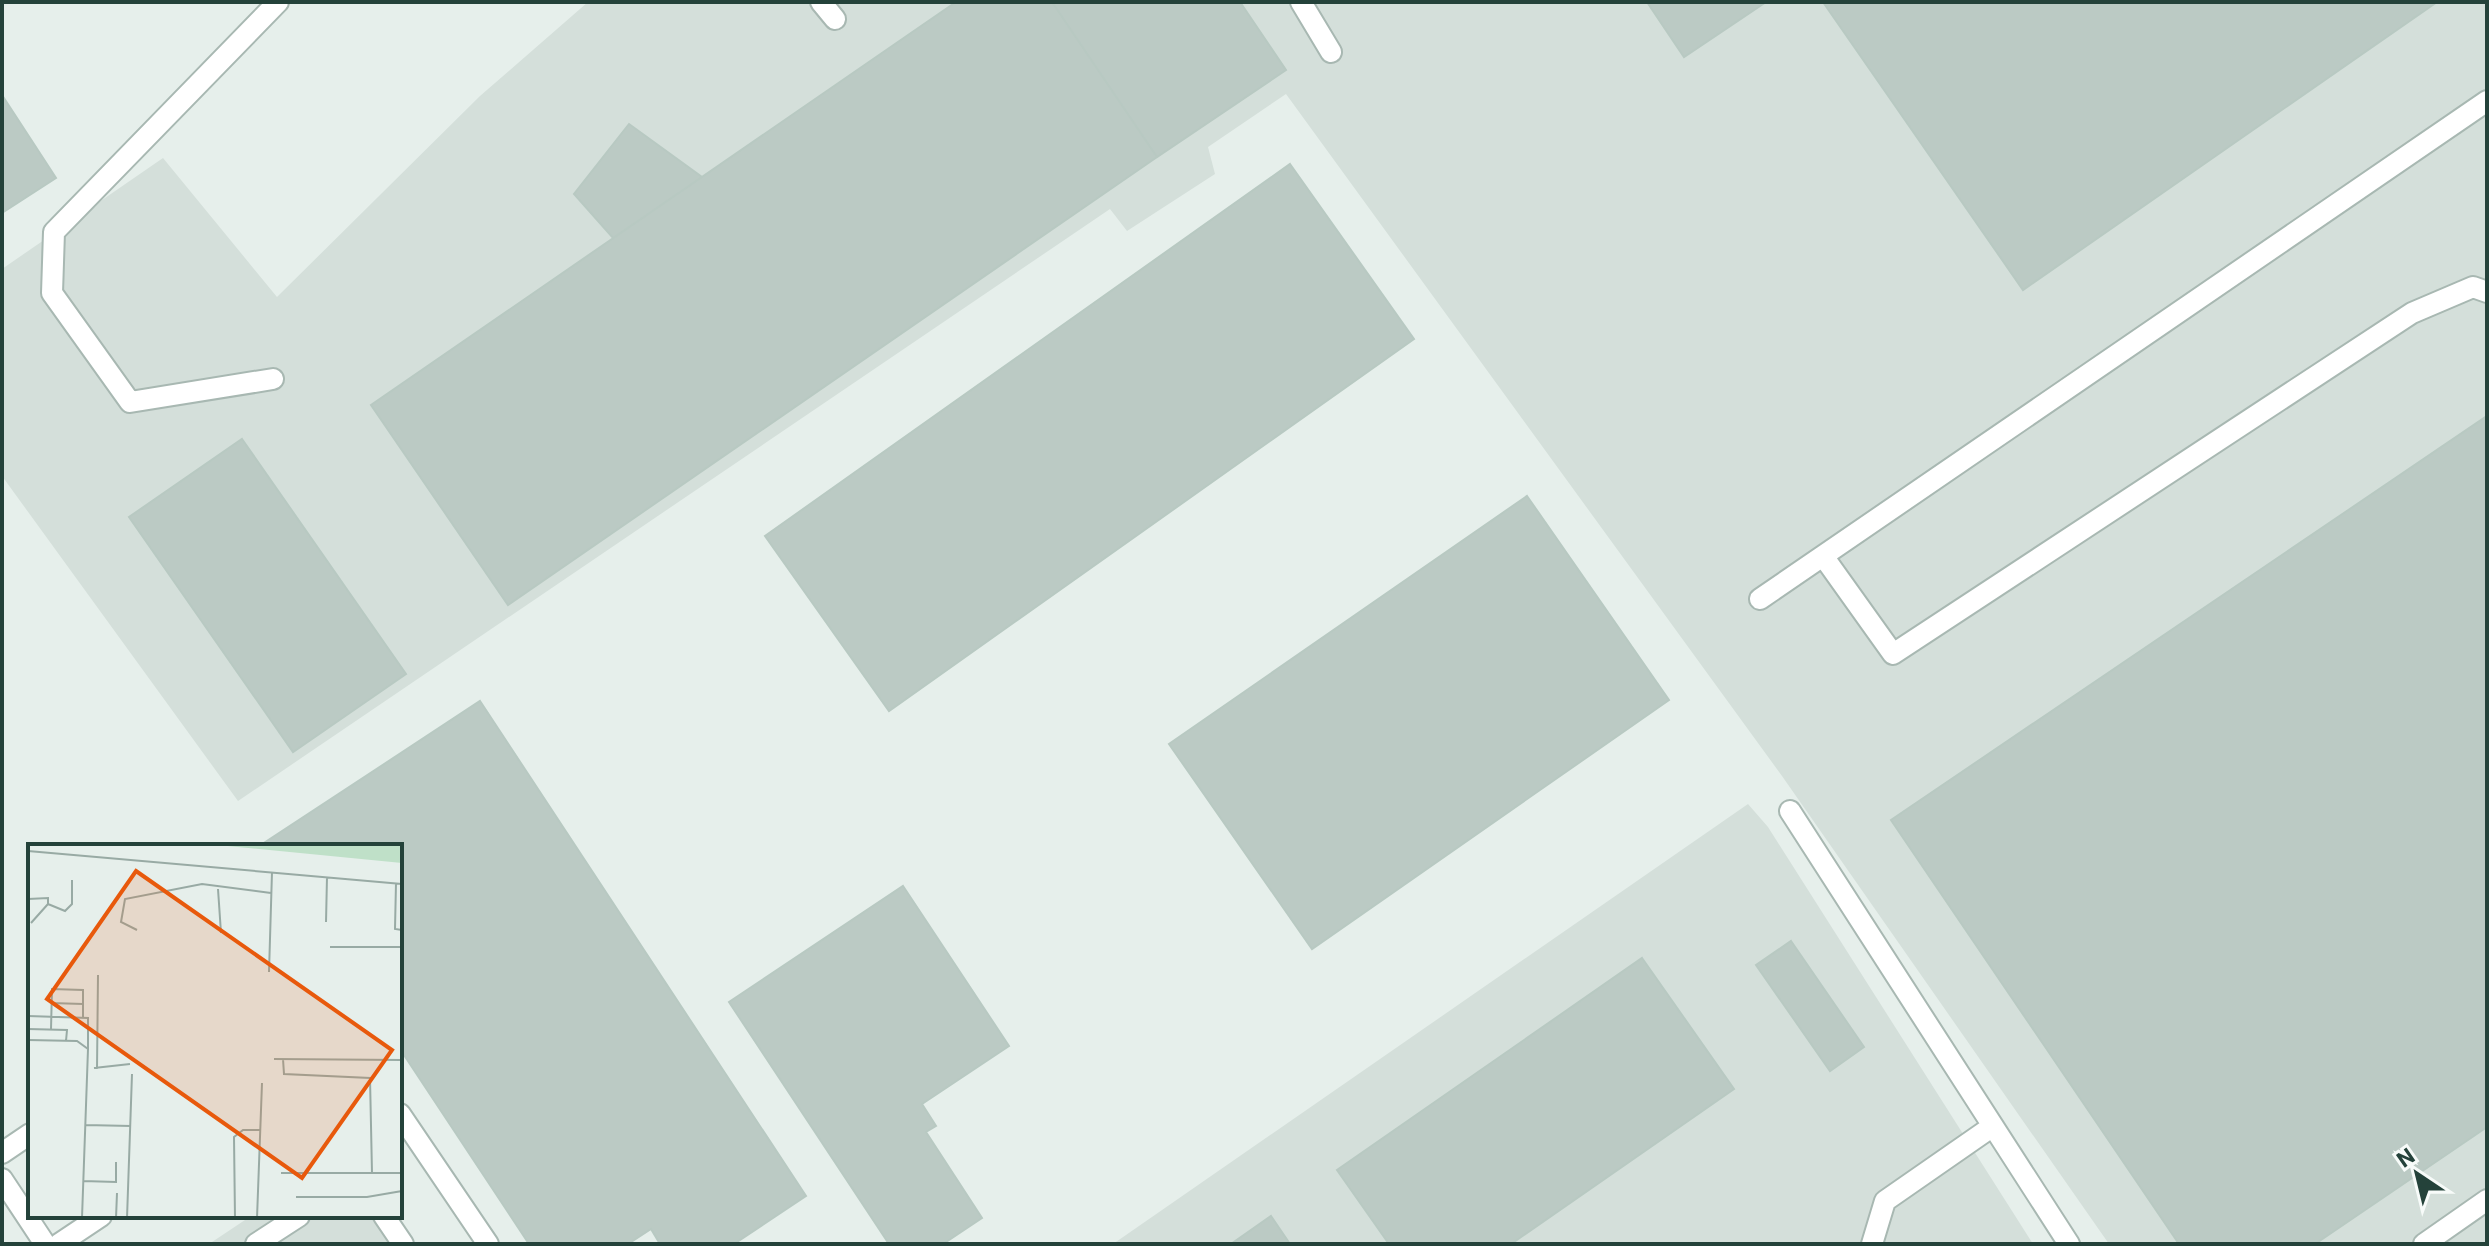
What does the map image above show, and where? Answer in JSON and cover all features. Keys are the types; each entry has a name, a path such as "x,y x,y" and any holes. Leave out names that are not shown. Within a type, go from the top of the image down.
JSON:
{"lane":[{"path":"273,379 130,402 52,293 54,232 278,2"},
{"path":"821,2 835,19"},
{"path":"1301,2 1331,52"},
{"path":"1760,599 2487,101"},
{"path":"1823,556 1893,654 2412,313 2473,287 2487,292"},
{"path":"1790,811 2069,1244"},
{"path":"402,1117 488,1244"},
{"path":"1872,1244 1885,1201 1993,1126"},
{"path":"2,1153 28,1135"},
{"path":"2,1179 45,1244"},
{"path":"2424,1244 2487,1200"},
{"path":"59,1244 98,1218"},
{"path":"256,1244 296,1218"},
{"path":"385,1218 403,1244"}],"shaded area":[{"path":"588,2 2487,2 2487,1244 2109,1244 1782,776 1286,94 1208,147 1215,174 1127,231 1110,209 238,801 2,476 2,269 163,158 277,297 480,96"},
{"path":"1748,804 1768,827 2033,1244 1113,1244"},
{"path":"248,1218 374,1218 389,1244 209,1244"}],"building":[{"path":"956,2 1052,2 1157,157 508,605 371,405"},
{"path":"1052,2 1240,2 1286,70 1157,157"},
{"path":"1647,2 1766,2 1684,57"},
{"path":"1823,2 2437,2 2023,290"},
{"path":"2,95 56,178 2,213"},
{"path":"629,124 702,177 613,238 574,194"},
{"path":"1290,164 1414,339 889,711 765,536"},
{"path":"2487,416 2487,1127 2315,1244 2179,1244 1891,820"},
{"path":"242,439 406,674 293,752 129,517"},
{"path":"1527,496 1669,700 1312,949 1169,744"},
{"path":"480,701 806,1196 734,1244 660,1244 651,1229 628,1244 529,1244 402,1052 402,844 264,843"},
{"path":"903,886 1009,1046 922,1104 936,1126 926,1132 982,1218 943,1244 889,1244 729,1002"},
{"path":"1791,941 1864,1047 1830,1071 1756,965"},
{"path":"1642,958 1734,1089 1511,1244 1389,1244 1337,1170"},
{"path":"1271,1216 1290,1244 1231,1244"}]}
